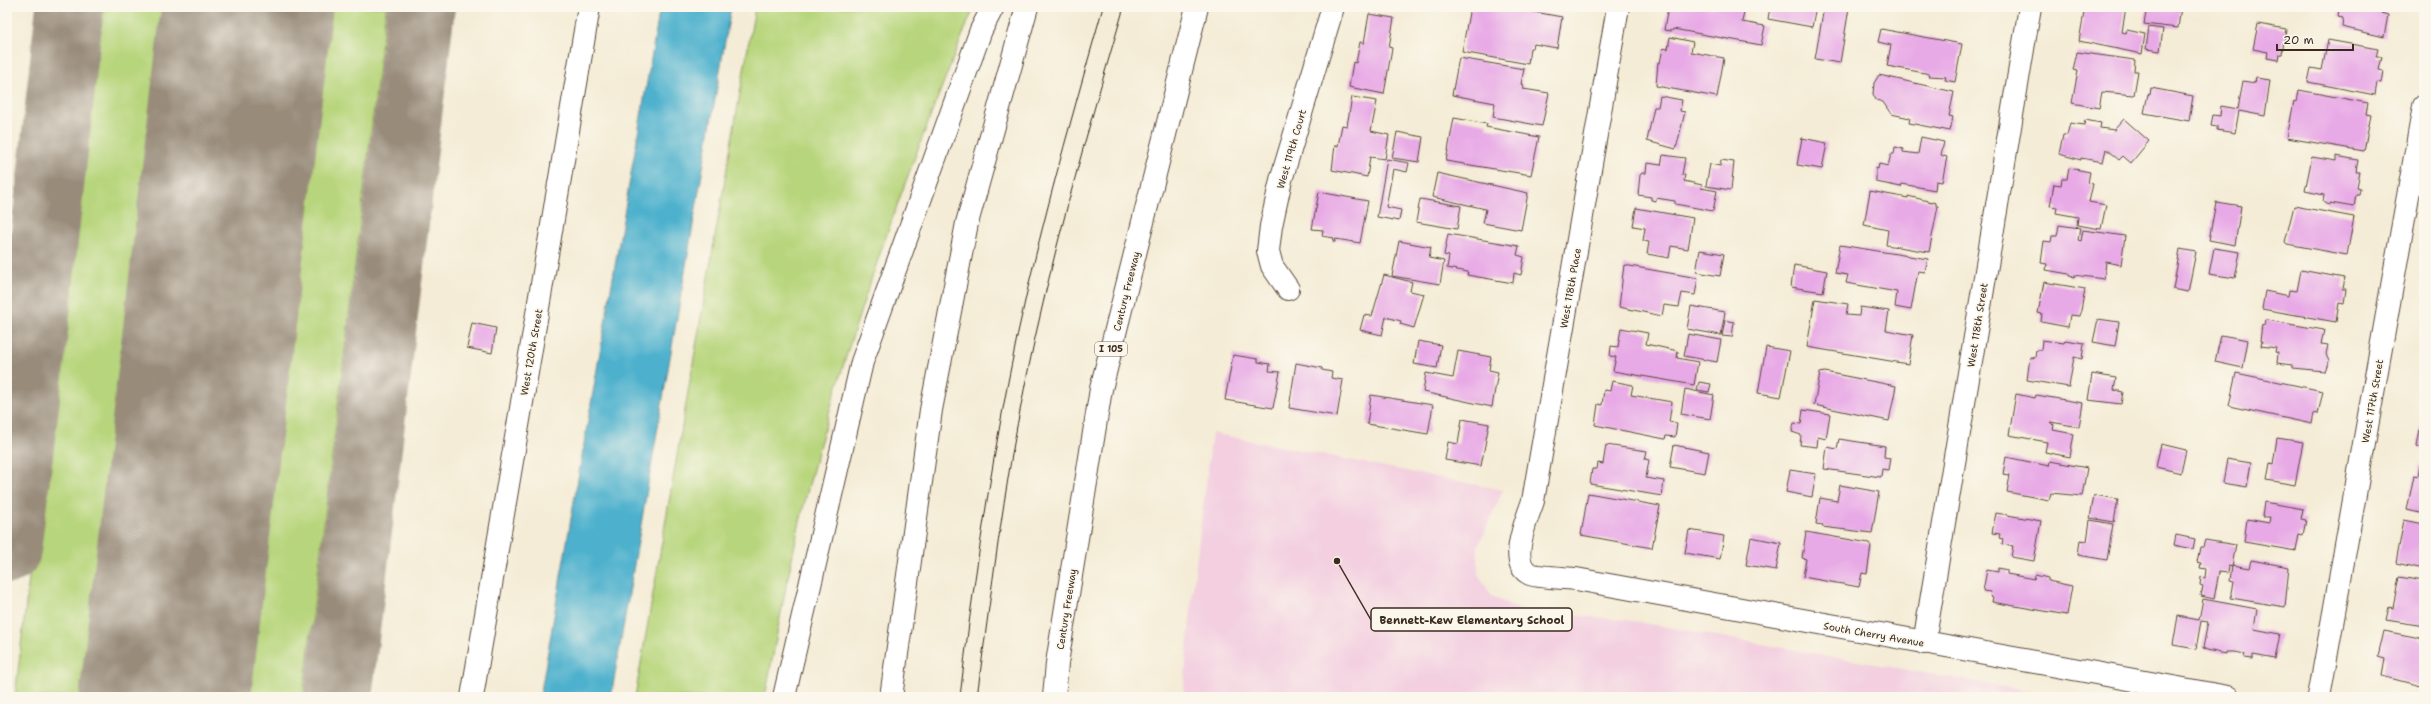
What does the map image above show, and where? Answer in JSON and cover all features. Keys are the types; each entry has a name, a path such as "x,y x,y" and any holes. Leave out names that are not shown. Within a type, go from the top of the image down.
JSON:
{"main road":[{"name":"West 120th Street","path":"472,697 590,7"},
{"path":"784,697 862,362 981,30 993,7"},
{"path":"891,697 931,410 967,223 1028,7"},
{"name":"Century Freeway","path":"1054,697 1057,663 1101,389 1198,7"},
{"name":"West 119th Court","path":"1288,289 1272,266 1268,251 1271,226 1281,180 1333,7"},
{"name":"West 118th Place","path":"1522,568 1518,552 1533,501 1618,7"},
{"name":"West 118th Street","path":"1924,643 2030,7"},
{"name":"West 117th Street","path":"2319,697 2424,106"},
{"name":"South Cherry Avenue","path":"1522,568 1531,575 1576,579 2228,697"}],"shaded area":[{"path":"1212,433 1503,490 1478,547 1478,574 1492,596 1520,610 1553,621 1570,615 1627,620 2060,697 1183,697 1192,597"}],"green space":[{"path":"96,7 172,7 91,697 15,697"},
{"path":"316,7 386,7 303,697 234,697"},
{"path":"755,7 974,7 928,122 885,239 828,417 804,504 786,587 765,697 635,697"}],"water":[{"path":"660,7 731,7 611,697 540,697"}],"building":[{"path":"1470,7 1507,7 1562,17 1557,48 1534,44 1533,48 1530,48 1528,64 1462,52"},
{"path":"1542,7 1558,7 1557,10"},
{"path":"1668,7 1745,7 1742,22 1765,26 1761,45 1673,29 1672,31 1664,30"},
{"path":"1770,7 1816,7 1812,27 1768,19"},
{"path":"1824,7 1849,8 1840,63 1815,59"},
{"path":"2085,7 2126,7 2122,32 2126,33 2127,30 2145,34 2142,54 2079,41"},
{"path":"2147,7 2181,7 2178,28 2144,24"},
{"path":"2339,7 2382,9 2381,13 2388,15 2384,37 2342,27 2343,18 2338,17"},
{"path":"1369,14 1394,18 1389,47 1392,48 1384,94 1349,87 1353,62 1356,63 1360,42 1364,43"},
{"path":"2258,24 2286,29 2282,54 2280,54 2279,60 2267,58 2268,52 2253,49"},
{"path":"2149,27 2163,29 2160,51 2146,49"},
{"path":"1881,29 1962,44 1955,82 1945,80 1946,77 1929,76 1930,74 1887,66 1891,45 1878,42"},
{"path":"1670,37 1693,42 1691,52 1724,58 1717,97 1656,86 1658,62 1660,63 1663,48 1668,49"},
{"path":"2328,40 2378,49 2376,57 2382,57 2379,70 2383,71 2381,83 2377,82 2375,95 2308,82 2311,68 2322,70"},
{"path":"2077,52 2135,60 2134,71 2138,71 2134,95 2102,92 2099,108 2072,103 2078,71 2073,70"},
{"path":"1459,58 1524,69 1521,84 1524,85 1523,89 1549,93 1542,126 1493,117 1495,103 1452,95"},
{"path":"1879,75 1954,92 1949,116 1953,117 1950,131 1909,123 1910,118 1891,114 1883,102 1876,100 1873,94 1874,83"},
{"path":"2256,78 2270,80 2265,116 2239,111 2235,133 2217,130 2217,126 2211,125 2213,115 2220,116 2221,106 2238,109 2243,81 2255,83"},
{"path":"2151,88 2193,96 2189,121 2144,113 2148,94 2150,95"},
{"path":"2299,90 2368,103 2366,114 2371,115 2364,151 2287,138 2294,101 2297,102"},
{"path":"1660,96 1682,100 1680,111 1685,112 1676,149 1647,141 1654,107 1658,107"},
{"path":"1352,97 1377,101 1371,131 1389,135 1385,159 1370,157 1367,177 1332,170 1335,145 1338,146 1342,125 1347,126"},
{"path":"1454,118 1487,124 1486,127 1539,137 1531,175 1446,161"},
{"path":"2124,119 2149,141 2131,163 2123,156 2119,160 2106,149 2103,162 2081,158 2081,160 2059,154 2063,135 2067,135 2070,123 2084,125 2085,120 2101,123 2100,128 2114,130"},
{"path":"1397,132 1423,137 1419,162 1392,158"},
{"path":"1921,137 1944,142 1941,155 1947,157 1942,182 1936,181 1935,190 1902,184 1901,187 1876,182 1876,168 1878,169 1879,164 1888,166 1891,154 1894,154 1895,147 1903,149 1903,152 1918,154"},
{"path":"1802,138 1827,143 1822,169 1797,165"},
{"path":"1663,155 1685,158 1682,175 1685,175 1684,181 1702,185 1701,188 1717,191 1713,211 1675,204 1675,201 1656,198 1656,201 1651,200 1651,197 1638,195 1640,175 1642,173 1646,173 1647,163 1661,165"},
{"path":"2336,156 2358,160 2356,172 2360,172 2357,187 2360,188 2359,194 2356,194 2354,207 2330,203 2330,205 2326,204 2323,202 2324,195 2305,191 2312,157 2336,161"},
{"path":"1387,159 1409,163 1407,172 1393,169 1386,207 1401,210 1399,221 1377,217"},
{"path":"1721,160 1734,162 1731,190 1706,186 1710,164 1720,166"},
{"path":"2069,168 2090,172 2088,183 2093,184 2089,202 2106,205 2101,229 2077,225 2078,217 2056,213 2057,207 2050,206 2054,184 2061,185 2062,179 2067,179"},
{"path":"1437,173 1528,193 1521,230 1483,223 1486,209 1432,197"},
{"path":"1870,191 1908,198 1908,196 1936,203 1936,206 1938,206 1929,252 1886,245 1888,230 1864,225"},
{"path":"1319,192 1368,201 1360,243 1336,239 1335,242 1333,242 1334,238 1322,236 1323,230 1312,229"},
{"path":"1420,199 1461,206 1457,229 1416,222"},
{"path":"2216,202 2241,206 2235,245 2209,240"},
{"path":"2294,206 2354,217 2347,255 2287,244 2285,242"},
{"path":"1636,208 1693,218 1688,249 1671,246 1669,258 1647,254 1649,242 1643,241 1645,228 1633,226"},
{"path":"2059,225 2080,228 2078,240 2081,241 2083,230 2125,236 2121,265 2106,262 2104,279 2074,275 2074,277 2069,276 2069,274 2046,270 2047,264 2041,263 2044,241 2051,242 2052,236 2057,236"},
{"path":"1448,234 1519,246 1517,255 1524,257 1521,275 1514,273 1513,283 1467,275 1468,272 1447,268 1449,256 1444,255"},
{"path":"1399,241 1431,247 1429,258 1444,261 1440,284 1392,276"},
{"path":"1840,245 1928,259 1925,272 1918,271 1911,310 1895,307 1897,292 1846,283 1848,275 1835,273"},
{"path":"2214,248 2240,252 2235,278 2209,274"},
{"path":"2180,249 2196,252 2188,292 2173,289"},
{"path":"1700,250 1724,254 1720,276 1696,272"},
{"path":"1624,265 1698,278 1695,295 1682,293 1679,307 1664,305 1662,316 1619,307"},
{"path":"1794,265 1827,271 1823,292 1791,287"},
{"path":"2301,270 2344,278 2342,289 2346,289 2344,304 2339,303 2336,322 2262,309 2265,291 2288,296 2289,290 2297,291"},
{"path":"1384,275 1412,282 1410,291 1424,294 1414,328 1400,324 1401,321 1386,317 1382,335 1360,330 1364,315 1372,316"},
{"path":"2044,282 2085,289 2080,316 2070,315 2068,327 2041,322 2042,314 2038,313"},
{"path":"1815,299 1848,304 1846,315 1859,316 1860,307 1889,311 1886,330 1913,335 1908,364 1807,347"},
{"path":"1691,306 1725,312 1721,335 1687,329"},
{"path":"2098,319 2119,322 2115,346 2093,342"},
{"path":"1725,320 1734,322 1732,337 1722,336"},
{"path":"2266,320 2324,330 2321,344 2328,345 2326,354 2329,360 2325,371 2292,368 2292,365 2277,363 2278,353 2275,352 2276,348 2261,346 2262,341 2260,341 2262,325 2265,326"},
{"path":"472,323 496,328 492,353 467,348"},
{"path":"1621,328 1648,333 1646,344 1678,351 1677,358 1698,362 1694,385 1613,371 1616,357 1610,356 1611,346 1618,347"},
{"path":"1688,334 1721,340 1717,362 1684,356"},
{"path":"2221,335 2248,340 2243,368 2215,362"},
{"path":"2042,340 2064,343 2065,340 2084,343 2082,359 2074,357 2069,387 2027,380 2030,357 2035,358 2036,350 2041,350"},
{"path":"1418,341 1441,345 1437,368 1414,364"},
{"path":"1766,347 1790,351 1781,397 1758,393"},
{"path":"1458,351 1491,357 1489,370 1498,372 1492,407 1423,392 1426,373 1453,378"},
{"path":"1233,355 1258,359 1258,362 1270,364 1269,371 1280,372 1273,408 1225,400"},
{"path":"1296,363 1322,368 1322,370 1332,372 1331,378 1343,380 1337,416 1289,408"},
{"path":"1825,372 1896,386 1889,421 1814,405 1820,373"},
{"path":"2236,373 2323,391 2318,414 2314,413 2312,424 2229,406"},
{"path":"2092,374 2116,378 2114,390 2123,392 2121,404 2088,400"},
{"path":"1612,381 1633,385 1631,395 1672,402 1669,422 1677,423 1675,437 1666,436 1665,439 1595,425 1598,404 1602,405 1604,390 1610,391"},
{"path":"1699,382 1711,384 1709,392 1697,390"},
{"path":"1685,389 1714,395 1710,419 1681,414"},
{"path":"2016,394 2035,398 2036,395 2083,403 2079,427 2051,422 2054,425 2053,430 2074,434 2070,457 2045,452 2047,442 2009,435"},
{"path":"1371,395 1433,405 1428,434 1367,424"},
{"path":"1803,410 1830,414 1826,439 1818,437 1817,447 1800,445 1801,435 1792,432 1794,423 1801,424"},
{"path":"1462,419 1489,424 1481,466 1445,460 1448,442 1458,444"},
{"path":"2421,424 2424,425 2424,448 2417,446"},
{"path":"2277,438 2303,442 2295,485 2267,480 2270,463 2273,464"},
{"path":"1839,439 1885,446 1884,457 1890,458 1888,470 1882,469 1881,477 1824,469 1827,447 1837,449"},
{"path":"2161,444 2186,450 2181,473 2156,467"},
{"path":"1606,445 1647,451 1645,459 1649,460 1646,478 1664,481 1662,496 1590,484 1592,469 1597,469 1598,463 1603,464"},
{"path":"1674,445 1709,452 1705,473 1670,467"},
{"path":"2006,457 2049,466 2050,461 2087,468 2082,496 2051,493 2049,500 2007,492 2010,475 2003,474"},
{"path":"2227,459 2251,463 2247,487 2223,483"},
{"path":"2420,465 2424,465 2424,514 2407,510 2414,475 2418,476"},
{"path":"1790,470 1816,474 1812,497 1786,492"},
{"path":"1840,485 1879,492 1872,533 1822,527 1823,525 1816,524 1820,498 1837,501"},
{"path":"1588,493 1660,506 1652,548 1581,535"},
{"path":"2094,495 2118,499 2114,522 2090,518"},
{"path":"2264,502 2303,509 2301,519 2306,520 2303,535 2299,534 2296,551 2244,542 2247,519 2269,523 2270,517 2262,517"},
{"path":"1996,513 2041,521 2034,561 2011,557 2013,546 2002,544 2003,539 1999,538 2000,534 1992,533"},
{"path":"2090,520 2113,524 2107,560 2078,555 2080,540 2087,541"},
{"path":"2404,520 2424,524 2424,569 2396,563"},
{"path":"1689,530 1724,536 1720,559 1685,553"},
{"path":"1806,532 1869,543 1871,546 1867,574 1862,573 1859,587 1803,577 1806,559 1802,558"},
{"path":"2176,535 2195,539 2193,549 2174,545"},
{"path":"1751,537 1781,543 1776,570 1746,565"},
{"path":"2205,540 2236,545 2232,566 2229,565 2228,573 2219,572 2214,599 2201,596 2203,586 2200,585 2201,577 2205,578 2206,569 2200,568 2201,563 2197,562 2200,547 2203,547"},
{"path":"2251,560 2289,567 2285,607 2231,598 2234,582 2230,581 2232,565 2249,568"},
{"path":"1998,568 2007,570 2007,574 2034,579 2035,575 2048,578 2048,581 2072,586 2067,615 1992,602 1993,597 1990,596 1991,592 1983,591 1987,570 1998,572"},
{"path":"2399,577 2424,581 2424,626 2386,620 2389,607 2393,608"},
{"path":"2203,599 2257,609 2254,629 2280,634 2275,659 2253,655 2253,659 2244,658 2245,654 2226,652 2226,654 2203,648 2208,622 2201,621 2196,649 2173,645 2178,616 2199,620"},
{"path":"2384,631 2420,638 2420,640 2424,641 2424,687 2382,676 2385,659 2378,657"}],"taxiway":[{"path":"7,550 31,358 70,7"},
{"path":"338,697 421,7"}],"runway":[{"path":"165,697 247,7"}],"tram line":[{"path":"960,697 975,578 987,499 1018,335 1051,193 1103,7"},
{"path":"977,697 1004,502 1017,424 1035,337 1083,148 1124,7"}],"place":[{"name":"Bennett-Kew Elementary School","path":"1337,561"}]}
